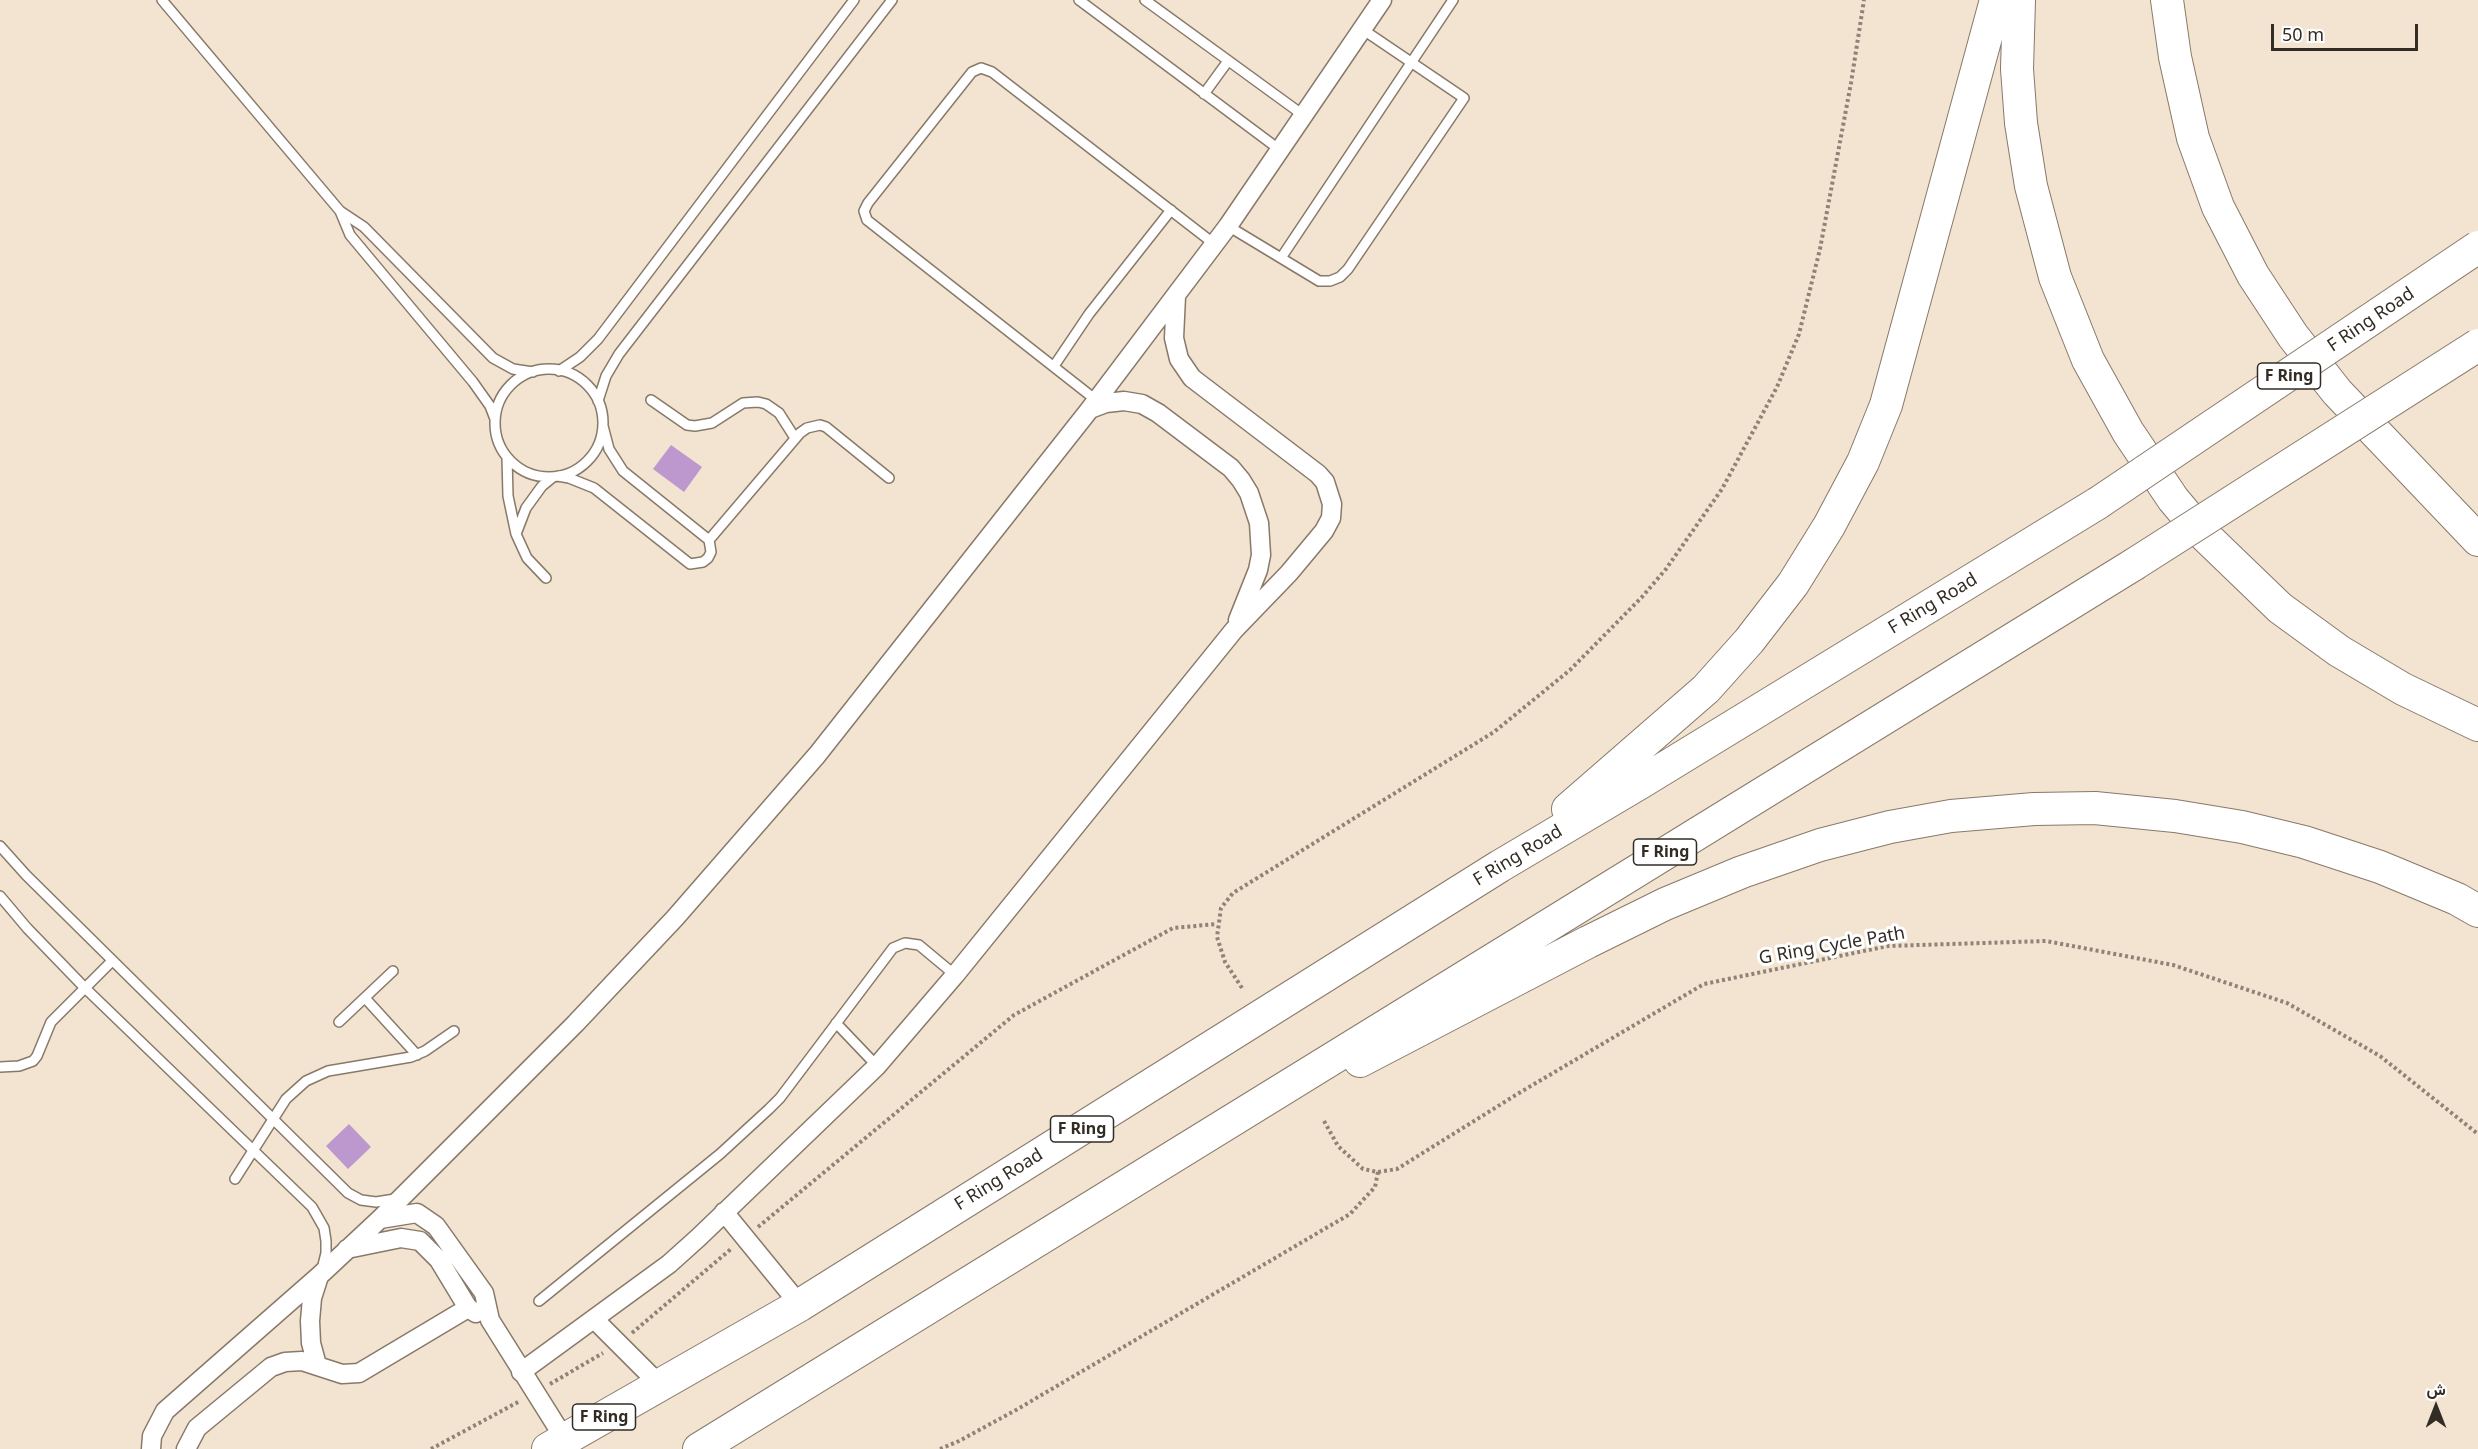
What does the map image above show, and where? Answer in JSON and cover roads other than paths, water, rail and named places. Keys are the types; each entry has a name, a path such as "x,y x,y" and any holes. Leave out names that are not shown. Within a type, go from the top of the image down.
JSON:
{"highway":[{"path":"1500,866 1706,689 1749,641 1793,584 1829,526 1863,462 1886,405 1996,0"},
{"path":"2019,0 2017,69 2021,123 2031,186 2055,277 2088,360 2128,432 2173,499 2199,530 2280,608 2339,651 2394,684 2478,725"},
{"path":"2167,0 2178,78 2193,138 2218,207 2253,275 2293,336 2337,392 2478,540"},
{"name":"F Ring Road","path":"556,1444 800,1305 1500,866 2098,503 2478,247"},
{"name":"F Ring","path":"699,1449 1198,1142 1406,1011 2133,565 2478,345"},
{"path":"1198,1142 1412,1035 1665,904 1742,872 1820,845 1951,816 2034,809 2095,808 2175,816 2242,827 2304,842 2380,867 2457,899 2478,911"}],"street":[{"path":"151,1449 154,1429 165,1411 319,1276 380,1219 575,1024 691,900 817,755 1093,405 1228,226 1382,0"},
{"path":"521,1372 669,1264 877,1066 955,975 1234,630 1289,573 1324,531 1331,518 1332,504 1330,491 1318,474 1192,378 1179,359 1174,338 1177,294"},
{"path":"1093,405 1124,401 1142,404 1158,413 1231,468 1241,480 1249,493 1259,523 1261,555 1258,570 1234,630"},
{"path":"724,1212 800,1305"},
{"path":"380,1219 417,1213 436,1226 484,1293 490,1320 535,1393 556,1444"},
{"path":"346,1250 400,1238 420,1241 439,1260 468,1308 490,1320"},
{"path":"317,1365 311,1343 310,1321 312,1298 319,1276"},
{"path":"186,1449 189,1439 202,1423 271,1367 294,1361 317,1365 342,1374 359,1373 468,1308"},
{"path":"595,1320 661,1386"}],"lane":[{"path":"162,0 340,211 350,235 473,382 490,406 495,420 496,433 507,457 508,496 516,534 527,558 546,578"},
{"path":"559,371 580,357 598,339 854,0"},
{"path":"598,401 606,376 619,354 892,0"},
{"path":"1079,0 1280,150"},
{"path":"1145,0 1303,115"},
{"path":"1281,258 1453,0"},
{"path":"1228,226 1319,281 1330,281 1340,277 1464,98 1362,29"},
{"path":"1204,94 1228,61"},
{"path":"1093,405 1054,366 867,220 864,211 868,203 972,72 981,68 992,72 1213,243"},
{"path":"1054,366 1089,314 1171,210"},
{"path":"340,211 364,226 494,358 513,369 533,372 559,371 571,374 582,381 598,401 609,448 623,471 709,540 711,552 703,562 690,564 594,488 569,478 527,472 507,457"},
{"path":"495,420 500,401 511,385 533,372"},
{"path":"651,399 687,426 712,423 743,403 758,402 779,413 795,438"},
{"path":"516,534 526,508 555,477 580,467 589,459 596,450 603,426"},
{"path":"709,540 795,438 807,428 826,427 889,478"},
{"path":"0,846 112,961 348,1193 361,1200 376,1202 391,1200 405,1194"},
{"path":"0,896 27,928 84,987 312,1207 324,1228 326,1253 319,1276"},
{"path":"539,1301 720,1154 769,1110 888,951 897,945 912,943 919,945 955,975"},
{"path":"0,1067 19,1066 33,1061 51,1022 112,961"},
{"path":"339,1022 393,971"},
{"path":"365,998 417,1055"},
{"path":"836,1023 877,1066"},
{"path":"235,1179 291,1093 316,1075 417,1055 454,1031"}]}
